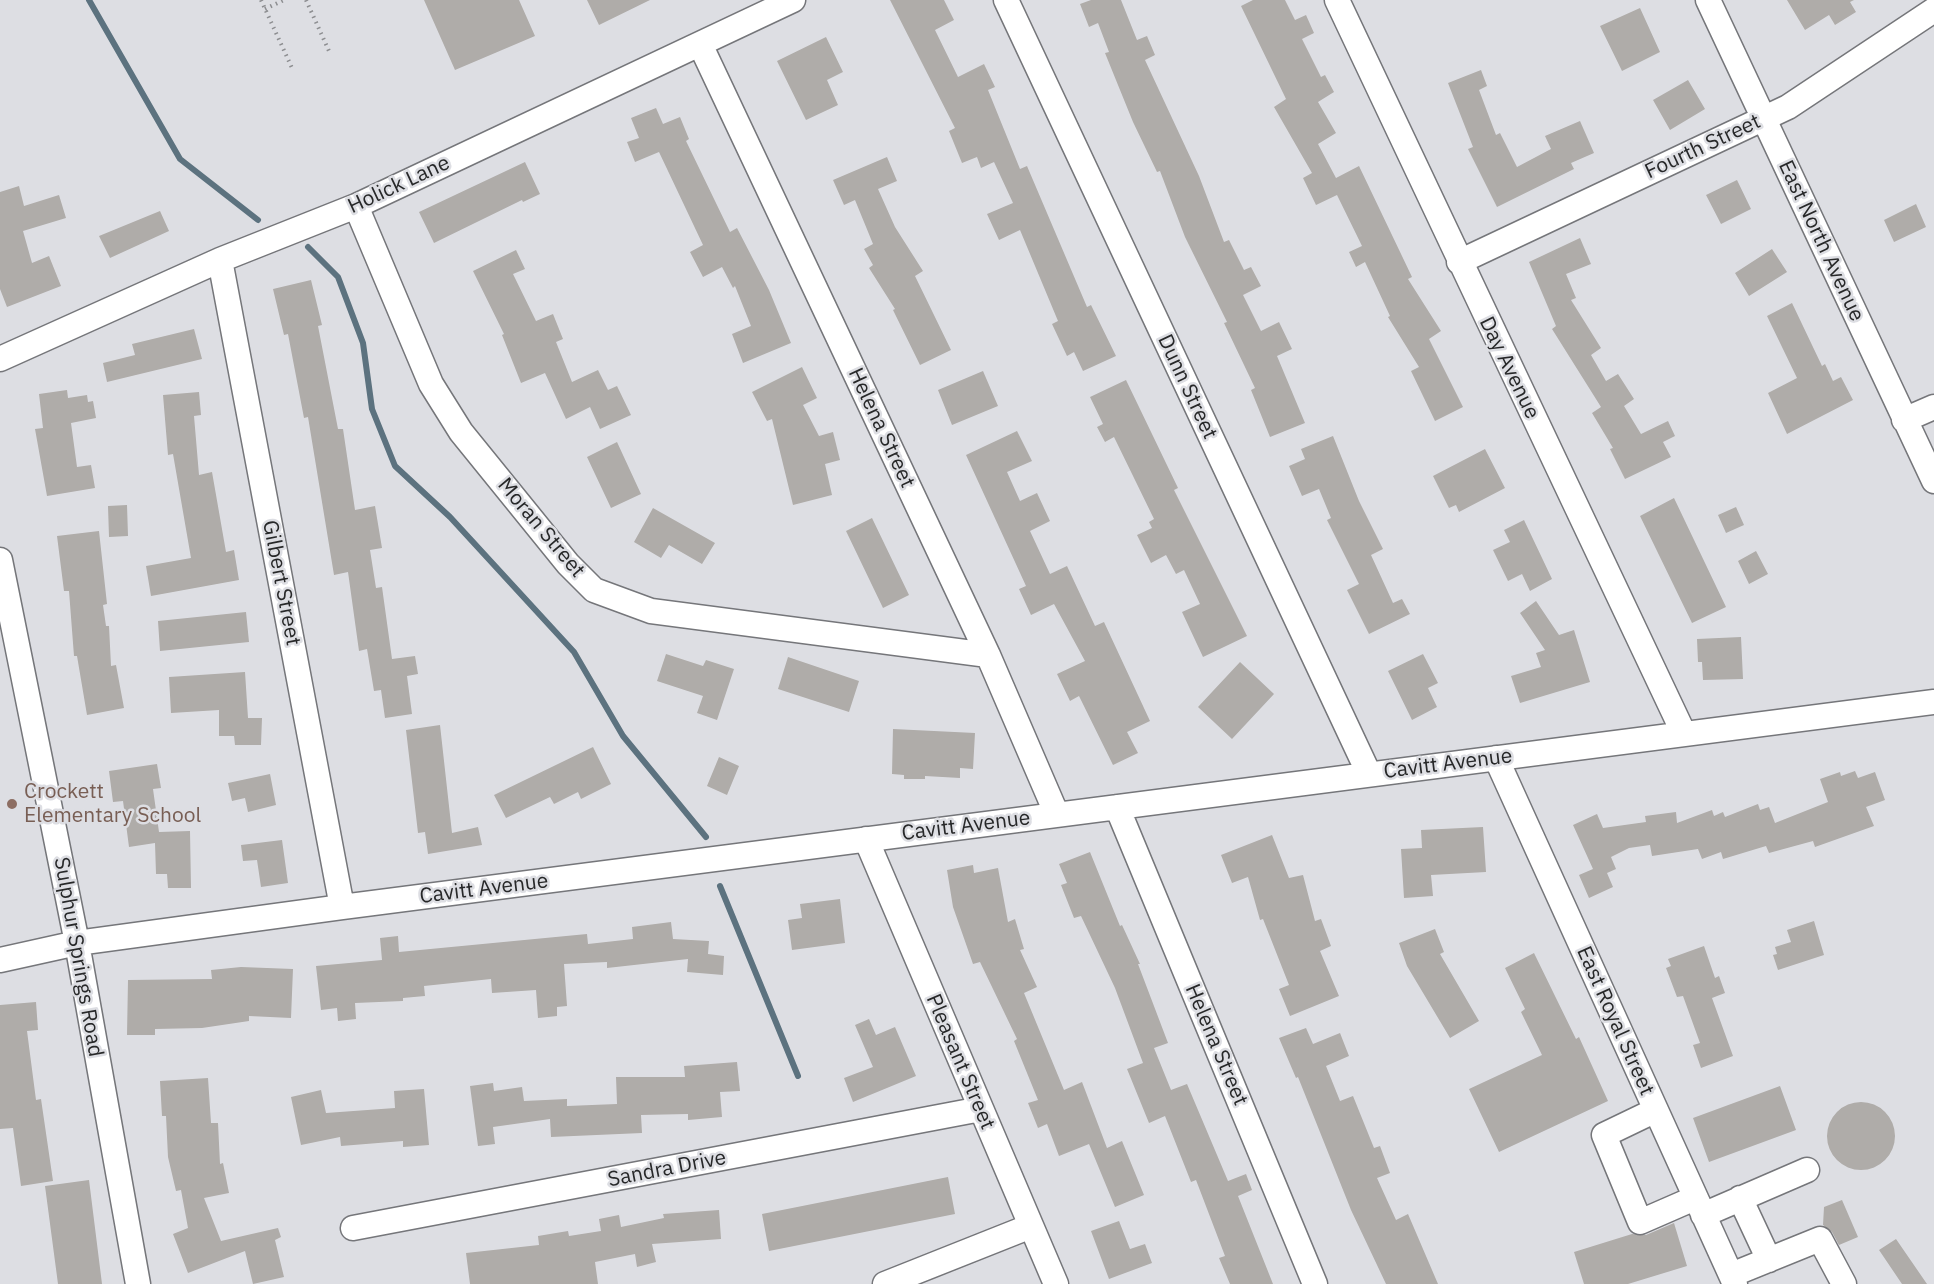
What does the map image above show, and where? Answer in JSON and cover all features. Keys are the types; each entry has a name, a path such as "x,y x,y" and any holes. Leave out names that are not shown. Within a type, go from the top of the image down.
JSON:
{"street":[{"name":"Holick Lane","path":"0,359 220,260 356,206 700,44 765,6 793,0"},
{"name":"Dunn Street","path":"1006,0 1369,774"},
{"name":"Day Avenue","path":"1337,0 1684,734"},
{"name":"East North Avenue","path":"1708,0 1934,481"},
{"name":"Fourth Street","path":"1459,262 1788,107 1934,10"},
{"name":"Helena Street","path":"700,44 988,656 1057,815"},
{"name":"Moran Street","path":"356,206 431,384 461,432 568,564 594,590 651,611 988,656"},
{"name":"Gilbert Street","path":"220,260 342,907"},
{"path":"1904,420 1934,407"},
{"name":"Sulphur Springs Road","path":"0,560 77,943 138,1284"},
{"name":"Cavitt Avenue","path":"0,960 77,943 342,907 1934,702"},
{"name":"East Royal Street","path":"1496,758 1732,1280"},
{"name":"Helena Street","path":"1117,807 1315,1284"},
{"name":"Pleasant Street","path":"866,839 1056,1284"},
{"name":"Sandra Drive","path":"353,1228 981,1109"},
{"path":"1656,1110 1604,1135 1640,1222 1740,1198 1807,1170"},
{"path":"1740,1198 1768,1260"},
{"path":"885,1284 1031,1226"},
{"path":"1732,1280 1768,1260 1820,1239 1844,1284"}],"path":[{"path":"261,0 292,68"},
{"path":"264,9 284,0"},
{"path":"306,0 330,51"}],"building":[{"path":"424,0 519,0 535,36 455,70"},
{"path":"587,0 650,0 599,25"},
{"path":"890,0 944,0 954,20 935,30 958,77 984,64 995,87 988,90 1020,169 1027,166 1087,307 1091,305 1116,356 1083,371 1074,352 1067,356 1052,324 1058,321 1020,230 999,240 987,214 1013,203 994,162 981,168 977,157 962,163 949,131 955,128"},
{"path":"1091,0 1121,0 1137,40 1147,36 1155,55 1145,60 1199,176 1224,242 1229,240 1244,270 1251,267 1261,286 1243,295 1261,331 1279,322 1292,349 1277,356 1305,423 1270,437 1251,390 1255,388 1224,323 1227,322 1185,237 1160,171 1157,172 1133,122 1105,53 1109,52 1098,23 1089,27 1080,4"},
{"path":"1253,0 1285,0 1295,20 1306,15 1314,33 1302,39 1321,77 1325,75 1334,92 1318,102 1336,133 1318,144 1336,178 1359,166 1412,277 1408,279 1441,331 1429,339 1463,407 1435,421 1411,371 1419,367 1388,317 1390,316 1365,262 1356,267 1349,252 1362,246 1337,195 1316,205 1303,178 1312,173 1274,107 1286,99 1241,6"},
{"path":"1787,0 1854,0 1850,2 1856,12 1835,25 1829,15 1805,30"},
{"path":"1640,8 1660,52 1622,71 1600,26"},
{"path":"826,37 843,72 827,80 838,105 806,120 777,61"},
{"path":"1481,70 1487,86 1479,90 1496,135 1500,133 1517,167 1551,149 1545,136 1580,121 1594,153 1571,163 1574,169 1497,207 1468,149 1473,147 1448,83"},
{"path":"1688,80 1705,109 1670,130 1653,100"},
{"path":"656,108 663,124 680,117 689,139 686,141 730,232 737,228 769,290 791,343 743,363 732,334 751,326 735,286 733,288 722,267 703,277 690,252 703,245 659,152 635,162 627,142 639,138 631,118"},
{"path":"887,157 897,181 878,189 895,227 923,271 915,276 951,350 920,365 893,310 895,309 869,268 873,265 864,249 873,244 855,200 844,205 833,180"},
{"path":"525,162 540,194 523,202 522,200 434,243 419,212"},
{"path":"1737,180 1751,209 1721,224 1706,195"},
{"path":"19,186 24,206 59,195 66,218 23,231 32,263 49,256 61,286 7,307 0,289 0,192"},
{"path":"1916,204 1926,227 1894,242 1884,220"},
{"path":"160,211 169,231 110,258 99,236"},
{"path":"1580,238 1591,264 1566,274 1576,298 1571,300 1601,348 1591,355 1606,381 1618,374 1634,399 1624,406 1641,434 1668,421 1675,436 1663,442 1671,457 1625,479 1610,449 1613,448 1592,413 1601,407 1552,329 1556,326 1529,262"},
{"path":"1772,249 1787,272 1749,296 1735,273"},
{"path":"516,250 525,269 513,274 536,321 553,314 563,339 556,342 572,382 598,370 608,390 617,386 631,415 600,429 590,407 566,419 545,373 521,383 502,335 504,334 473,271"},
{"path":"311,280 322,325 318,326 338,429 343,429 355,510 375,506 382,548 370,550 376,588 382,587 392,659 415,656 418,674 407,676 412,714 385,718 381,690 374,691 367,649 359,651 348,572 334,575 308,417 304,418 288,334 284,335 273,289"},
{"path":"1792,303 1822,366 1825,364 1833,381 1841,377 1853,400 1787,434 1768,393 1797,378 1767,316"},
{"path":"194,329 202,359 107,382 103,363 135,355 132,344"},
{"path":"802,367 817,398 803,405 819,436 833,432 840,460 825,464 832,495 793,505 772,419 767,421 752,392"},
{"path":"983,371 998,406 952,425 938,390"},
{"path":"1126,380 1178,488 1174,490 1247,636 1203,657 1182,612 1200,604 1184,570 1176,574 1166,555 1151,563 1137,535 1152,528 1149,522 1154,519 1114,437 1105,442 1097,427 1103,424 1090,397"},
{"path":"67,390 68,398 87,395 88,402 93,401 96,418 71,423 77,467 91,465 95,488 47,496 35,429 43,428 39,394"},
{"path":"199,392 201,415 194,416 199,475 212,472 226,552 234,550 239,580 151,596 146,566 191,558 173,454 168,455 163,395"},
{"path":"1017,431 1032,461 1007,472 1020,501 1037,493 1050,521 1030,531 1050,574 1067,566 1095,626 1104,622 1150,721 1127,732 1138,753 1113,765 1079,696 1070,701 1057,674 1085,661 1054,604 1031,615 1019,589 1026,586 966,455"},
{"path":"1333,436 1359,501 1383,549 1371,555 1393,603 1402,599 1410,614 1369,634 1347,590 1359,584 1327,520 1331,518 1319,489 1302,496 1289,466 1305,459 1301,449"},
{"path":"617,442 641,494 611,508 587,457"},
{"path":"1485,449 1505,488 1459,512 1456,505 1449,508 1433,476"},
{"path":"1674,498 1726,607 1692,623 1640,516"},
{"path":"127,505 128,536 109,537 108,506"},
{"path":"1736,507 1744,525 1726,533 1718,515"},
{"path":"653,508 715,543 702,564 669,545 661,558 634,542"},
{"path":"872,518 909,595 883,608 846,531"},
{"path":"1524,520 1552,579 1530,591 1522,574 1508,581 1493,550 1510,542 1504,530"},
{"path":"99,531 107,604 103,605 106,626 109,626 111,666 116,665 124,708 87,715 77,656 74,656 69,591 64,591 57,536"},
{"path":"1756,551 1768,574 1749,584 1738,561"},
{"path":"1536,601 1559,635 1574,630 1590,682 1520,703 1511,676 1541,667 1536,653 1545,650 1520,613"},
{"path":"246,612 249,642 160,651 158,621"},
{"path":"1741,637 1743,679 1703,680 1702,662 1698,662 1697,639"},
{"path":"666,654 703,666 706,660 734,669 717,720 697,713 703,696 657,681"},
{"path":"1423,654 1438,683 1428,688 1437,707 1412,720 1388,671"},
{"path":"788,657 859,681 849,712 778,689"},
{"path":"1240,662 1274,694 1232,739 1198,707"},
{"path":"245,672 248,718 262,718 261,745 235,745 234,736 219,736 219,710 171,713 169,677"},
{"path":"440,725 452,833 478,827 482,845 428,854 425,832 418,833 406,730"},
{"path":"893,729 975,733 973,769 960,768 960,778 925,776 925,779 904,779 904,775 892,774"},
{"path":"593,747 611,784 581,799 578,792 554,804 550,797 506,818 494,795"},
{"path":"719,757 739,766 727,795 707,786"},
{"path":"157,764 161,788 153,789 159,832 190,831 191,888 168,888 167,874 156,874 155,843 129,847 123,801 113,802 109,771"},
{"path":"1855,771 1858,778 1875,772 1885,800 1866,807 1874,826 1815,847 1813,841 1769,853 1766,846 1723,859 1721,852 1702,859 1698,849 1652,856 1650,845 1629,848 1611,857 1616,869 1607,873 1613,887 1589,898 1579,875 1593,869 1573,825 1597,814 1603,828 1646,822 1645,816 1676,812 1677,823 1712,810 1714,816 1723,812 1725,817 1758,804 1760,810 1769,807 1775,823 1828,802 1820,779 1840,772 1841,776"},
{"path":"270,774 276,805 248,812 245,798 232,801 228,783"},
{"path":"1483,827 1486,872 1431,875 1433,896 1404,898 1401,849 1422,848 1421,830"},
{"path":"1272,835 1289,878 1303,875 1315,921 1321,919 1331,946 1320,951 1339,996 1290,1016 1279,989 1289,985 1263,919 1260,920 1248,877 1232,883 1221,855"},
{"path":"282,840 288,883 261,887 257,860 243,861 241,845"},
{"path":"1090,852 1120,926 1122,925 1140,964 1138,964 1168,1043 1154,1048 1171,1090 1187,1084 1228,1181 1246,1174 1252,1190 1238,1196 1273,1284 1230,1284 1219,1258 1225,1256 1196,1180 1191,1182 1165,1116 1149,1123 1127,1069 1143,1063 1115,988 1081,916 1074,918 1061,885 1067,883 1059,864"},
{"path":"973,865 974,873 998,868 1008,922 1015,919 1024,949 1020,950 1037,987 1024,993 1064,1090 1082,1082 1107,1148 1122,1141 1144,1195 1115,1207 1089,1144 1059,1156 1047,1124 1038,1128 1028,1103 1038,1100 1014,1041 1017,1039 980,962 973,964 953,907 947,870"},
{"path":"840,899 845,943 792,950 788,920 802,918 800,904"},
{"path":"1814,921 1824,955 1778,970 1773,955 1777,954 1775,947 1791,942 1787,930"},
{"path":"671,922 673,939 709,941 708,954 724,956 723,975 687,972 688,959 607,968 607,962 564,964 567,1006 557,1007 557,1016 538,1018 536,990 492,993 491,979 424,986 425,996 403,998 403,1001 355,1003 356,1019 338,1021 337,1008 321,1010 316,966 382,960 380,938 398,936 399,952 587,934 588,944 633,939 632,927"},
{"path":"1435,929 1444,952 1440,954 1479,1021 1450,1038 1407,966 1399,943"},
{"path":"1704,946 1715,978 1719,976 1725,993 1712,998 1733,1056 1701,1068 1693,1045 1700,1043 1683,996 1677,997 1666,968 1671,966 1668,959"},
{"path":"1534,953 1576,1039 1579,1037 1608,1101 1499,1152 1469,1089 1542,1055 1521,1012 1525,1009 1505,968"},
{"path":"241,967 293,969 291,1018 249,1016 249,1021 202,1028 155,1029 155,1035 127,1035 128,980 212,979 211,970"},
{"path":"36,1002 38,1030 27,1031 36,1100 41,1099 53,1181 21,1186 13,1128 0,1129 0,1005"},
{"path":"869,1019 876,1035 895,1027 916,1076 853,1102 844,1078 873,1067 855,1025"},
{"path":"1306,1028 1313,1044 1340,1033 1349,1056 1326,1066 1340,1101 1353,1096 1374,1148 1380,1146 1390,1173 1377,1178 1396,1220 1408,1214 1438,1284 1386,1284 1351,1210 1298,1077 1296,1078 1279,1038"},
{"path":"737,1062 740,1091 720,1092 722,1117 688,1120 688,1114 641,1115 642,1133 551,1137 550,1119 493,1127 495,1144 478,1146 470,1086 493,1083 494,1091 522,1087 524,1101 567,1099 567,1106 617,1104 616,1077 685,1077 684,1066"},
{"path":"208,1078 211,1123 218,1123 220,1164 223,1163 229,1193 204,1198 221,1241 278,1228 281,1237 275,1240 284,1277 253,1284 245,1251 188,1273 173,1234 188,1228 181,1190 176,1191 168,1157 166,1116 162,1116 160,1081"},
{"path":"1780,1086 1796,1130 1709,1162 1693,1118"},
{"path":"424,1089 429,1145 403,1147 403,1141 341,1146 340,1137 301,1145 291,1097 321,1090 326,1113 395,1108 394,1091"},
{"path":"1861,1102 1874,1105 1885,1112 1892,1123 1895,1136 1892,1149 1885,1160 1874,1167 1861,1170 1848,1167 1837,1160 1830,1149 1827,1136 1830,1123 1837,1112 1848,1105"},
{"path":"948,1177 955,1214 769,1251 762,1214"},
{"path":"89,1180 102,1284 58,1284 45,1186"},
{"path":"1842,1200 1858,1237 1839,1245 1832,1232 1823,1225 1824,1207"},
{"path":"719,1210 721,1239 652,1244 656,1262 637,1267 635,1254 595,1262 598,1284 470,1284 466,1253 539,1245 538,1236 568,1231 569,1236 601,1231 599,1219 619,1215 621,1227 664,1218 663,1214"},
{"path":"1119,1221 1130,1249 1145,1244 1152,1263 1109,1279 1091,1231"},
{"path":"1674,1223 1687,1266 1628,1284 1584,1284 1574,1252 1632,1234 1646,1235"},
{"path":"1896,1239 1927,1284 1902,1284 1879,1250"}],"waterway":[{"path":"89,0 180,159 258,220"},
{"path":"308,247 338,277 363,343 372,409 395,466 450,517 574,652 623,736 706,837"},
{"path":"720,886 798,1076"}],"place":[{"name":"Crockett Elementary School","path":"12,804"}]}
